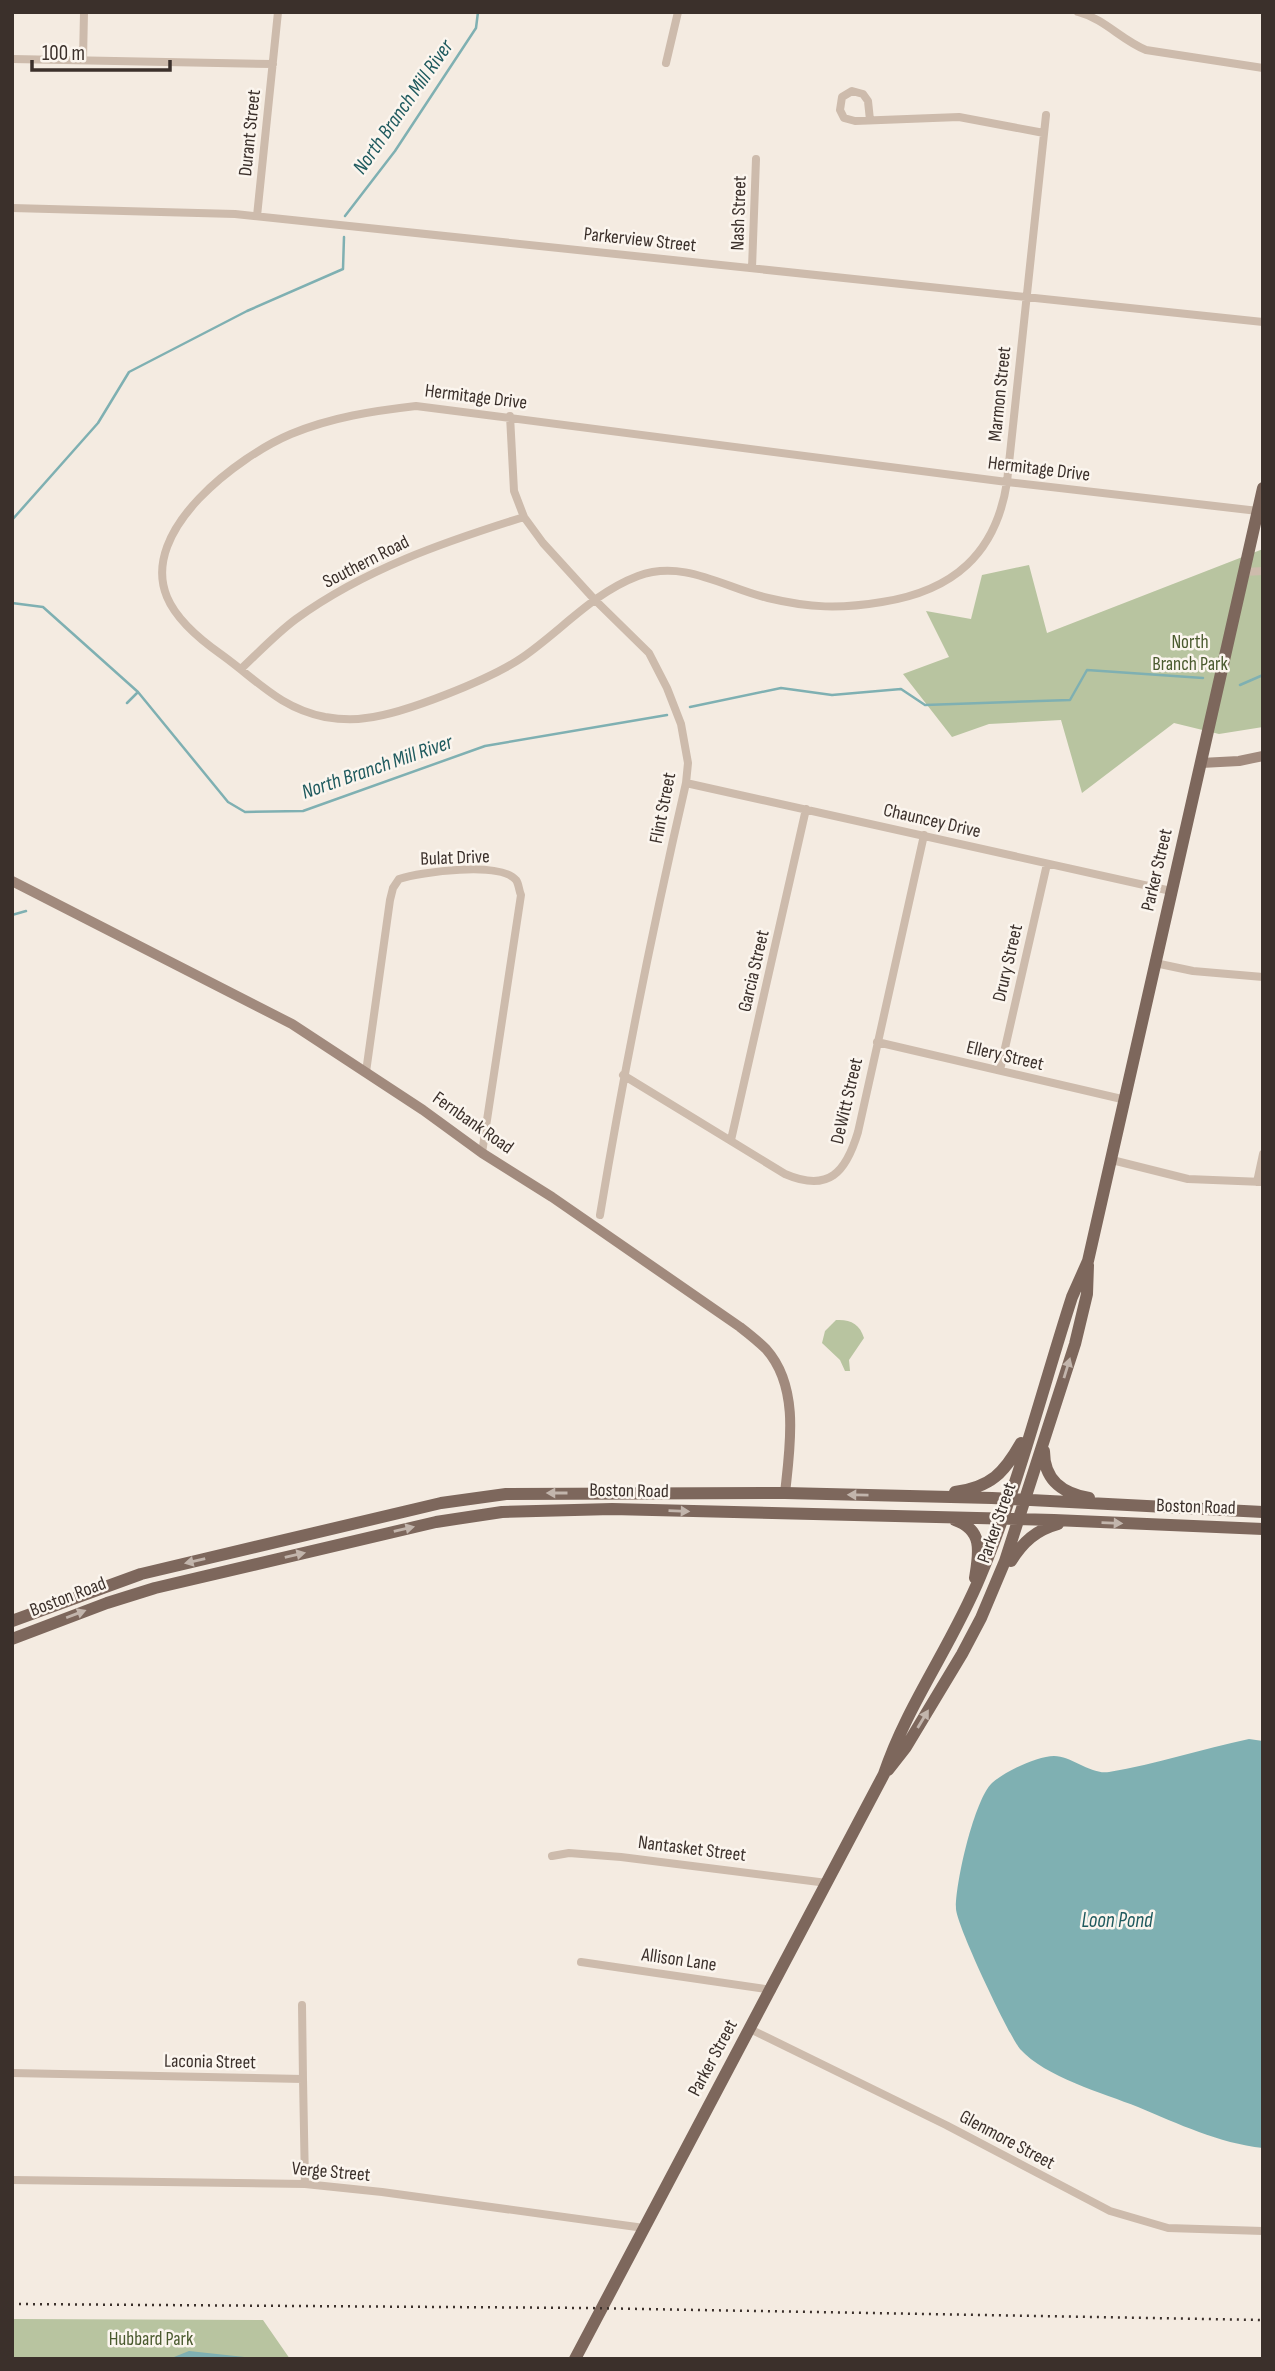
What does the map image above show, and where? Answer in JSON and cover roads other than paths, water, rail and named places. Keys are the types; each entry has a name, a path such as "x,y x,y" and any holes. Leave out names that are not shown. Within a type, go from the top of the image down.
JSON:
{"main road":[{"name":"Parker Street","path":"575,2359 884,1774 895,1742 973,1594 1002,1520 1072,1297 1088,1261 1263,488"},
{"path":"1201,763 1239,761 1263,756"},
{"name":"Fernbank Road","path":"12,881 292,1024 482,1153 552,1197 730,1320 766,1350 781,1375 788,1400 790,1446 785,1493"},
{"name":"Parker Street","path":"884,1774 905,1747 962,1654 986,1608 1020,1520 1080,1328 1087,1294 1088,1261"},
{"path":"926,1496 982,1486 996,1477 1006,1467 1033,1421"},
{"path":"1047,1433 1044,1461 1048,1473 1058,1487 1074,1495 1127,1505"},
{"name":"Boston Road","path":"12,1621 141,1574 464,1499 540,1492 926,1496 1263,1512"},
{"name":"Boston Road","path":"12,1639 147,1590 469,1516 527,1510 612,1509 1078,1521 1263,1529"},
{"path":"944,1518 961,1522 975,1535 979,1549 973,1594"},
{"path":"986,1608 1015,1555 1028,1538 1054,1525 1078,1521"}],"street":[{"path":"83,60 84,12"},
{"name":"Durant Street","path":"257,216 278,12"},
{"path":"666,63 678,12"},
{"path":"1078,12 1100,20 1131,43 1154,52 1263,68"},
{"path":"12,59 273,64"},
{"path":"870,120 868,101 863,94 852,91 842,97 839,107 845,118 852,121 958,117 1044,133"},
{"name":"Marmon Street","path":"594,599 636,576 654,571 677,570 696,573 764,597 816,608 845,608 904,599 935,588 960,572 979,554 995,526 1007,482 1046,115"},
{"name":"Nash Street","path":"752,268 757,159"},
{"name":"Parkerview Street","path":"12,208 187,211 257,216 1263,322"},
{"name":"Hermitage Drive","path":"594,599 522,658 445,694 366,718 328,717 294,708 272,696 197,636 178,616 166,597 162,574 165,554 176,528 200,497 234,468 292,434 353,414 416,405 1007,482 1258,511"},
{"name":"Flint Street","path":"510,416 514,491 524,517 543,543 594,599 649,653 681,723 688,763 686,783 649,946 600,1215"},
{"name":"Southern Road","path":"241,669 295,620 353,582 426,550 524,517"},
{"path":"1245,572 1263,571"},
{"name":"Chauncey Drive","path":"686,783 1171,891"},
{"name":"Garcia Street","path":"731,1140 806,809"},
{"name":"DeWitt Street","path":"624,1075 797,1180 819,1181 831,1178 844,1167 858,1132 924,835"},
{"name":"Drury Street","path":"1000,1070 1047,864"},
{"name":"Bulat Drive","path":"366,1072 390,900 399,879 467,870 493,870 508,874 517,881 521,895 482,1153"},
{"path":"1155,963 1193,971 1263,976"},
{"name":"Ellery Street","path":"877,1042 1126,1100"},
{"path":"1112,1160 1188,1179 1260,1182 1263,1154"},
{"name":"Nantasket Street","path":"552,1856 569,1853 621,1857 827,1883"},
{"name":"Allison Lane","path":"581,1962 772,1990"},
{"path":"302,2006 305,2184"},
{"name":"Glenmore Street","path":"750,2029 946,2125 1110,2211 1168,2228 1263,2231"},
{"name":"Laconia Street","path":"12,2073 303,2079"},
{"name":"Verge Street","path":"12,2180 305,2184 644,2228"}],"water":[{"name":"Loon Pond","path":"1249,1739 1263,1741 1263,2148 1230,2142 1199,2132 1075,2083 1031,2059 1020,2049 995,2003 956,1909 962,1863 972,1824 985,1792 1004,1774 1021,1765 1054,1756 1095,1771 1109,1772"},
{"path":"189,2351 262,2359 169,2359"}],"waterway":[{"name":"North Branch Mill River","path":"345,216 395,151 476,28 478,12"},
{"name":"North Branch Mill River","path":"12,520 98,423 129,372 247,311 343,269 344,237"},
{"name":"North Branch Mill River","path":"12,603 43,607 138,692 228,802 245,812 303,811 485,746 667,715"},
{"name":"North Branch Mill River","path":"690,707 781,688 832,695 901,689 925,705 1070,700 1087,670 1203,678"},
{"name":"North Branch Mill River","path":"1240,685 1263,675"},
{"path":"127,703 137,693"},
{"path":"12,915 26,911"}],"railway":[{"path":"12,2304 587,2308 1263,2320"}],"park label":[{"name":"North Branch Park","path":"1190,653"},
{"name":"Hubbard Park","path":"151,2339"}]}
